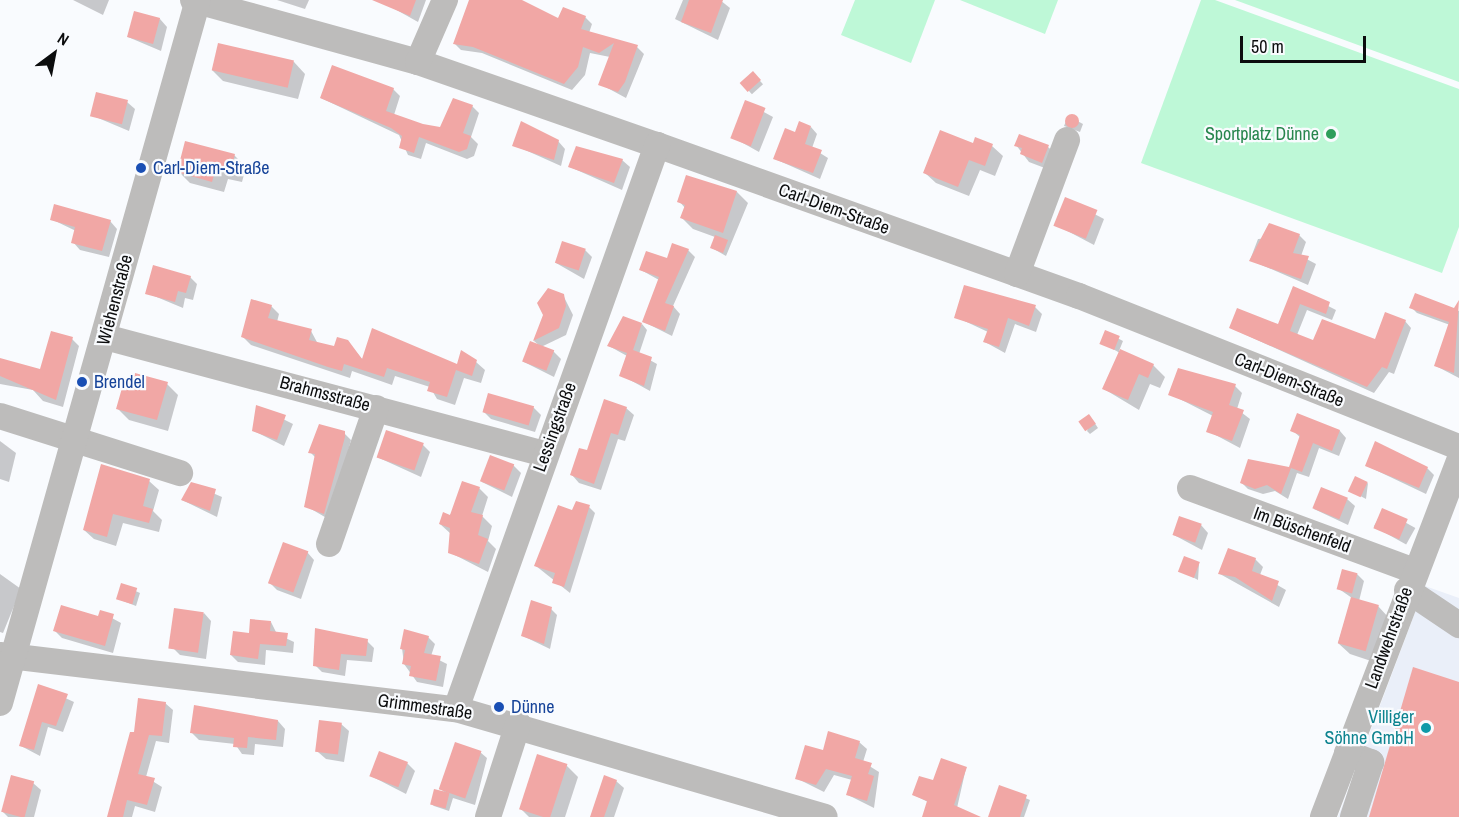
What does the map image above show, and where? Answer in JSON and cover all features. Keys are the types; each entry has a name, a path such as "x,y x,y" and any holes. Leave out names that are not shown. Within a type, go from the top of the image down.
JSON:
{"street":[{"path":"418,62 445,0"},
{"name":"Carl-Diem-Straße","path":"196,1 418,62 657,145 1017,274 1459,447"},
{"name":"Wiehenstraße","path":"0,703 6,657 77,438 196,1"},
{"path":"1017,274 1067,140"},
{"name":"Lessingstraße","path":"456,709 657,145"},
{"name":"Brahmsstraße","path":"105,337 545,454"},
{"path":"328,544 376,408"},
{"path":"0,416 77,438 96,450 180,473"},
{"name":"Landwehrstraße","path":"1323,817 1410,581 1459,461"},
{"name":"Im Büschenfeld","path":"1190,488 1410,581 1459,625"},
{"name":"Grimmestraße","path":"6,657 456,709 518,724 825,817"},
{"path":"488,817 518,724"},
{"path":"1347,753 1371,762 1353,817"}],"shaded area":[{"path":"1425,586 1459,598 1459,817 1338,817"}],"green space":[{"path":"855,0 935,0 911,63 841,35"},
{"path":"960,0 1058,0 1045,34"},
{"name":"Sportplatz Dünne","path":"1201,0 1215,0 1459,89 1459,227 1442,273 1141,163"},
{"path":"1235,0 1459,0 1459,82"}],"building":[{"path":"372,0 416,0 410,16"},
{"path":"469,0 522,0 558,18 563,7 586,16 581,29 638,45 625,82 618,92 598,85 614,43 599,53 583,47 578,67 564,84 473,47 453,44"},
{"path":"689,0 723,0 711,33 681,22"},
{"path":"134,11 160,18 153,44 127,37"},
{"path":"218,43 294,61 288,88 212,70"},
{"path":"332,65 394,88 386,111 423,124 440,127 453,98 473,105 463,133 471,136 467,149 459,152 419,137 414,153 399,148 402,136 391,128 320,98"},
{"path":"753,71 761,80 748,92 740,83"},
{"path":"96,92 128,100 122,124 90,116"},
{"path":"745,100 766,108 751,146 730,138"},
{"path":"1072,114 1077,116 1079,121 1077,126 1072,128 1067,126 1065,121 1067,116"},
{"path":"521,121 559,140 554,160 512,146"},
{"path":"799,121 811,126 805,144 822,150 813,173 773,159 785,128 795,132"},
{"path":"940,130 973,143 975,137 993,144 985,166 969,160 958,187 923,173"},
{"path":"1019,134 1049,145 1042,163 1020,154 1022,148 1014,146"},
{"path":"185,141 235,154 230,172 216,168 212,182 177,172"},
{"path":"576,146 623,159 614,183 568,167"},
{"path":"686,175 737,191 723,233 680,218 685,205 677,202"},
{"path":"1065,197 1097,210 1086,239 1053,226"},
{"path":"54,204 111,220 102,251 71,243 75,227 50,220"},
{"path":"1269,223 1300,234 1293,253 1309,256 1301,279 1249,261"},
{"path":"715,235 728,240 723,253 710,248"},
{"path":"562,241 586,249 579,271 555,263"},
{"path":"672,243 689,249 665,303 674,306 665,331 642,322 659,277 639,270 646,251 667,258"},
{"path":"153,265 191,276 186,293 178,291 175,302 145,294"},
{"path":"964,285 1036,305 1029,326 1008,318 999,347 983,342 988,329 954,318"},
{"path":"1293,286 1330,302 1326,314 1300,304 1290,331 1313,340 1322,319 1375,339 1385,312 1406,320 1387,369 1382,367 1367,387 1229,328 1237,308 1278,324"},
{"path":"548,288 564,294 566,306 559,328 533,341 543,315 537,303"},
{"path":"1415,293 1454,308 1459,300 1454,373 1434,366 1449,322 1409,308"},
{"path":"251,299 272,305 268,318 312,329 309,340 334,346 337,337 348,340 362,359 372,328 457,364 461,350 477,360 472,376 456,370 447,397 427,391 430,382 387,368 384,377 344,364 342,371 241,337"},
{"path":"623,316 642,323 633,350 652,357 644,386 619,376 627,353 607,346"},
{"path":"1105,330 1120,336 1114,350 1099,344"},
{"path":"51,331 73,337 56,400 0,376 0,358 40,369"},
{"path":"530,341 554,350 546,371 522,362"},
{"path":"1120,349 1154,364 1148,378 1139,374 1128,400 1102,389"},
{"path":"1178,368 1236,384 1229,405 1244,410 1232,441 1206,432 1213,412 1168,395"},
{"path":"135,373 168,382 157,420 116,409 124,381 132,383"},
{"path":"488,393 534,406 529,425 482,412"},
{"path":"604,399 627,407 618,435 611,433 594,484 570,475 579,448 587,450"},
{"path":"256,405 286,415 277,440 252,431"},
{"path":"1297,413 1340,430 1332,451 1313,443 1302,472 1291,468 1281,494 1267,485 1255,489 1240,483 1248,459 1289,467 1300,435 1290,431"},
{"path":"1089,414 1096,424 1085,431 1078,421"},
{"path":"319,424 345,431 324,514 304,507 315,454 308,453"},
{"path":"386,430 424,443 414,470 377,457"},
{"path":"1375,441 1428,467 1419,488 1365,466"},
{"path":"490,455 514,464 504,490 480,481"},
{"path":"101,464 150,479 143,506 153,509 149,523 113,514 107,537 83,530"},
{"path":"1355,476 1368,482 1361,497 1348,491"},
{"path":"462,481 480,487 471,512 483,515 478,535 488,539 479,564 448,553 450,528 439,524 443,512 450,515"},
{"path":"191,482 216,489 210,511 181,500"},
{"path":"1321,487 1348,498 1339,519 1312,508"},
{"path":"576,501 590,505 564,587 552,583 555,573 534,566 558,505 572,510"},
{"path":"1382,508 1408,519 1399,539 1373,528"},
{"path":"1179,516 1202,524 1195,543 1172,535"},
{"path":"283,542 308,551 293,593 268,583"},
{"path":"1228,548 1256,558 1252,571 1279,581 1272,601 1235,577 1218,574"},
{"path":"1184,556 1200,562 1194,578 1178,572"},
{"path":"1342,569 1357,573 1352,593 1337,589"},
{"path":"121,583 137,588 132,604 116,599"},
{"path":"1351,597 1379,605 1366,651 1338,643"},
{"path":"531,600 552,607 544,644 521,636"},
{"path":"61,605 98,616 100,610 114,614 105,646 53,631"},
{"path":"174,608 204,612 198,653 168,649"},
{"path":"250,619 271,621 270,631 288,633 286,646 260,644 258,659 230,655 233,631 249,633"},
{"path":"315,628 368,639 366,656 341,654 339,670 313,666"},
{"path":"404,629 429,636 424,653 441,656 436,681 409,676 411,666 402,664 405,650 400,649"},
{"name":"Villiger Söhne GmbH","path":"1413,667 1459,682 1459,817 1369,817"},
{"path":"38,684 68,694 56,726 42,722 34,750 19,746"},
{"path":"138,698 166,702 162,736 149,735 138,774 155,778 147,805 127,800 123,817 107,817 130,732 134,732"},
{"path":"194,705 278,720 276,740 248,737 247,748 233,747 234,738 190,733"},
{"path":"319,720 342,723 338,755 315,752"},
{"path":"828,731 860,741 855,758 872,763 868,774 874,776 867,801 846,795 852,776 826,769 816,785 795,779 805,745 823,750"},
{"path":"455,742 481,751 465,798 439,789"},
{"path":"379,751 408,762 398,787 369,776"},
{"path":"537,754 567,764 550,817 519,809"},
{"path":"941,758 967,767 954,805 981,817 922,817 927,801 912,795 919,776 933,780"},
{"path":"11,775 34,781 25,817 1,812"},
{"path":"604,775 617,780 604,817 590,817"},
{"path":"999,785 1027,795 1020,817 988,817"},
{"path":"434,789 450,793 446,808 430,805"}],"place":[{"name":"Sportplatz Dünne","path":"1331,134"},
{"name":"Carl-Diem-Straße","path":"141,168"},
{"name":"Brendel","path":"82,382"},
{"name":"Dünne","path":"499,707"},
{"name":"Villiger Söhne GmbH","path":"1426,728"}]}
